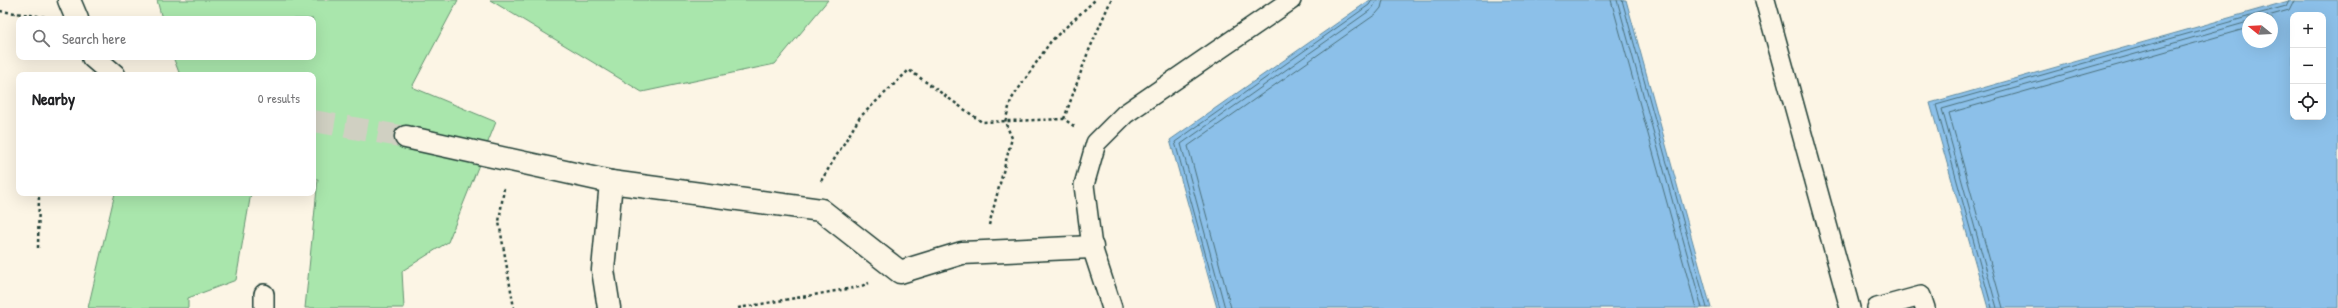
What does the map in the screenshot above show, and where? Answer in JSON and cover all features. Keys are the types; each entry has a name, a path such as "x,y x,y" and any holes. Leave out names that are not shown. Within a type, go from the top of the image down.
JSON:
{"street":[{"path":"96,60 110,72"},
{"path":"406,137 611,182 822,210 900,272 962,254 1092,247"},
{"path":"609,308 603,270 611,182"}],"lane":[{"path":"1112,308 1092,247 1084,185 1096,143 1125,114 1291,0"},
{"path":"1766,0 1850,308"},
{"path":"1877,308 1921,296 1925,308"}],"path":[{"path":"981,253 1012,138 1005,122 1011,100 1052,41 1095,0"},
{"path":"1064,119 1087,55 1111,0"},
{"path":"0,11 32,16"},
{"path":"46,16 74,12"},
{"path":"805,208 860,117 909,70 982,122 1064,119 1096,143"},
{"path":"508,160 499,222 514,308"},
{"path":"38,196 38,248"},
{"path":"738,308 859,287 900,272"}],"green space":[{"path":"157,0 458,0 412,87 496,122 448,242 402,271 404,308 305,308 318,179 316,179 316,72 179,72 174,60 316,60 316,16 161,16"},
{"path":"490,0 828,0 775,64 642,92"},
{"path":"114,196 250,196 236,280 188,298 188,308 88,308"}],"water":[{"path":"1370,0 1626,0 1711,308 1217,308 1170,140"},
{"path":"2292,0 2338,0 2338,308 1988,308 1930,103 2242,14 2242,48 2278,48 2278,12 2250,12"}],"tunnel":[{"path":"316,122 406,137"}]}
